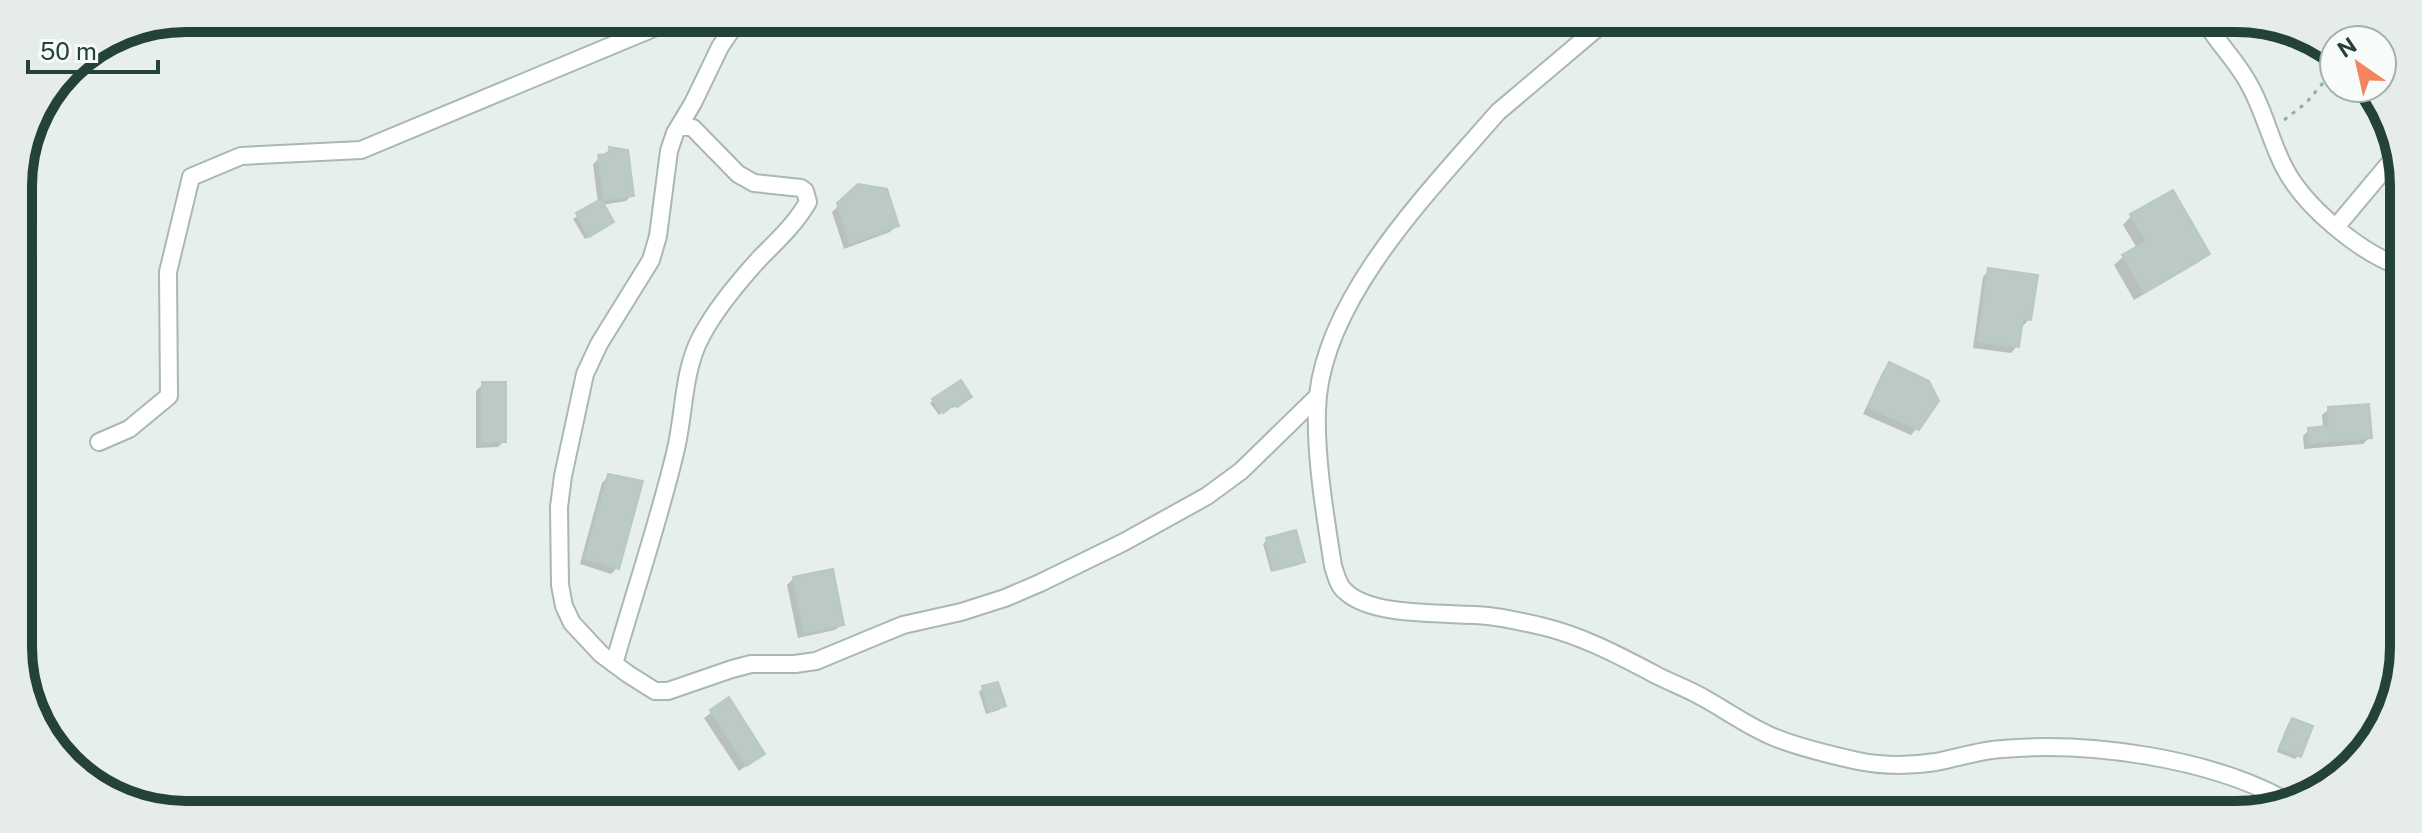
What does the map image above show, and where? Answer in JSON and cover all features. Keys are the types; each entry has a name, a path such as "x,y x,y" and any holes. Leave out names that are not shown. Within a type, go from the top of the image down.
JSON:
{"street":[{"path":"99,442 129,429 169,396 168,272 191,177 241,156 361,150 644,32"},
{"path":"730,32 669,151 658,236 651,260 599,344 585,374 559,507 560,585 564,606 572,623 601,654 655,691 668,691 751,664 816,661 903,625 961,612 1040,583 1124,542 1207,496 1241,471 1318,396"},
{"path":"1593,32 1498,112 1384,246 1342,321 1325,360 1318,396 1321,476 1333,566 1343,591 1376,607 1489,616 1564,631 1697,694 1776,738 1858,761 1911,764 1937,762 1998,749 2068,747 2127,753 2189,765 2222,774 2276,796"},
{"path":"2212,32 2249,83 2285,169 2336,227 2371,254 2390,262"},
{"path":"614,664 673,461 683,420 686,379 692,357 702,335 723,304 808,202 801,188 754,183 738,174 693,128 680,125"},
{"path":"2336,227 2388,165"}],"path":[{"path":"2268,132 2306,103 2318,89"}],"building":[{"path":"609,147 628,150 634,196 604,200 598,155 610,154"},
{"path":"858,184 887,189 899,226 850,244 837,203"},
{"path":"2173,190 2210,254 2144,293 2122,255 2146,241 2130,214"},
{"path":"601,199 614,222 589,237 576,213"},
{"path":"1988,268 2038,275 2031,320 2023,319 2019,347 1978,342"},
{"path":"1889,362 1929,381 1939,401 1919,430 1868,407"},
{"path":"961,380 972,397 943,413 932,399"},
{"path":"482,382 506,382 506,442 482,442"},
{"path":"2369,404 2372,438 2309,443 2308,428 2329,426 2328,407"},
{"path":"608,474 643,481 619,569 585,558"},
{"path":"1296,530 1305,562 1274,570 1266,538"},
{"path":"833,569 844,625 804,633 793,577"},
{"path":"998,682 1006,706 989,711 982,686"},
{"path":"729,697 765,754 746,766 710,710"},
{"path":"2292,718 2313,726 2301,757 2279,748"}]}
